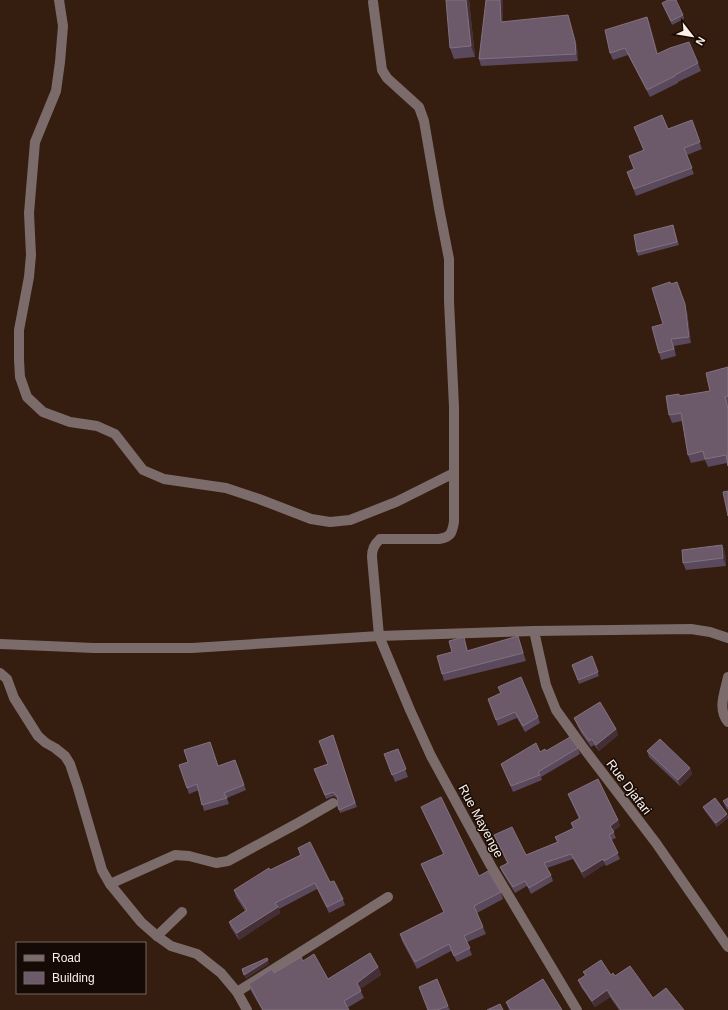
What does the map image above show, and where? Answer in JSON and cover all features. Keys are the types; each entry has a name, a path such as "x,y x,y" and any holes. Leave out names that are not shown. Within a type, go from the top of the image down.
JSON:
{"street":[{"path":"59,0 63,26 60,62 56,91 35,142 29,213 31,255 29,277 19,330 20,377 27,397 43,412 70,422 97,426 115,434 143,470 164,479 226,488 311,519 330,522 350,520 396,502 454,473 454,407 449,301 449,259 424,121 418,107 387,78 382,70 373,2"},
{"name":"Rue Mayenge","path":"454,473 454,522 452,531 446,538 380,539 375,544 372,551 372,557 379,636 431,756 491,866 577,1010"},
{"path":"0,644 94,648 192,648 379,636 691,629 710,632 728,638"},
{"name":"Rue Djafari","path":"534,632 546,685 556,710 656,843 728,947"},
{"path":"0,673 7,679 14,698 38,736 55,748 70,764 102,870 110,884 141,922 157,936 170,946 197,954 221,972 237,992 247,1010"},
{"path":"728,677 722,706 724,718 728,722"},
{"path":"110,884 175,855 189,856 216,863 228,861 333,803"},
{"path":"237,992 388,897"},
{"path":"157,936 182,912"}],"building":[{"path":"446,0 466,0 471,46 450,48"},
{"path":"486,0 500,0 501,22 568,15 575,41 576,54 479,59"},
{"path":"668,0 676,0 683,15 671,21 662,3"},
{"path":"647,17 657,54 689,42 698,63 647,90 625,48 610,53 605,30"},
{"path":"662,115 668,129 692,120 700,142 684,148 692,168 634,189 627,172 634,169 629,156 644,150 634,127"},
{"path":"673,225 677,242 637,252 634,235"},
{"path":"670,282 671,284 677,282 685,304 689,337 671,339 674,349 659,353 652,327 663,324 652,288"},
{"path":"728,367 728,396 725,397 728,409 728,466 726,455 705,459 703,451 688,455 681,413 669,415 666,396 679,394 679,396 710,391 706,373"},
{"path":"728,491 728,516 723,492"},
{"path":"722,545 723,558 683,563 682,550"},
{"path":"518,636 523,653 442,674 437,656 452,652 449,641 464,637 467,651"},
{"path":"592,656 598,672 578,680 572,665"},
{"path":"521,677 538,717 523,726 515,712 496,720 488,699 501,693 498,687"},
{"path":"600,702 616,729 596,745 592,739 589,741 574,718"},
{"path":"333,735 355,803 339,810 337,796 333,792 325,795 314,769 328,764 319,741"},
{"path":"570,737 578,748 538,772 540,775 511,786 501,764 536,743 540,752 545,749 546,751"},
{"path":"660,739 690,768 678,780 647,751"},
{"path":"210,742 218,766 235,760 244,785 224,793 227,798 202,805 197,784 187,788 179,765 188,762 184,750"},
{"path":"398,749 406,769 392,775 384,754"},
{"path":"598,779 618,820 610,826 614,832 609,835 618,853 604,861 603,859 582,872 571,854 544,863 551,875 529,888 525,881 513,887 500,867 508,863 494,835 512,827 526,855 558,842 555,837 574,828 571,823 580,818 568,794"},
{"path":"441,797 479,876 488,871 501,892 474,906 483,927 464,936 470,948 454,956 449,944 415,962 400,934 444,912 421,864 444,854 421,807"},
{"path":"715,798 727,814 716,823 703,807"},
{"path":"728,798 728,807 723,801"},
{"path":"310,842 330,882 334,881 343,899 327,907 315,883 275,903 278,907 237,933 229,922 247,910 234,890 269,868 270,870 301,855 298,848"},
{"path":"370,953 378,967 357,983 361,991 344,1001 349,1010 263,1010 249,984 272,969 274,973 301,957 303,961 314,954 328,979"},
{"path":"267,958 268,960 244,975 242,969"},
{"path":"601,960 611,975 613,973 615,976 630,966 653,998 666,988 684,1010 621,1010 607,990 592,1001 578,980 586,975 583,972"},
{"path":"437,979 448,1006 437,1010 428,1010 419,987"},
{"path":"543,979 562,1010 511,1010 506,1002"},
{"path":"500,1004 503,1010 487,1010"}]}
